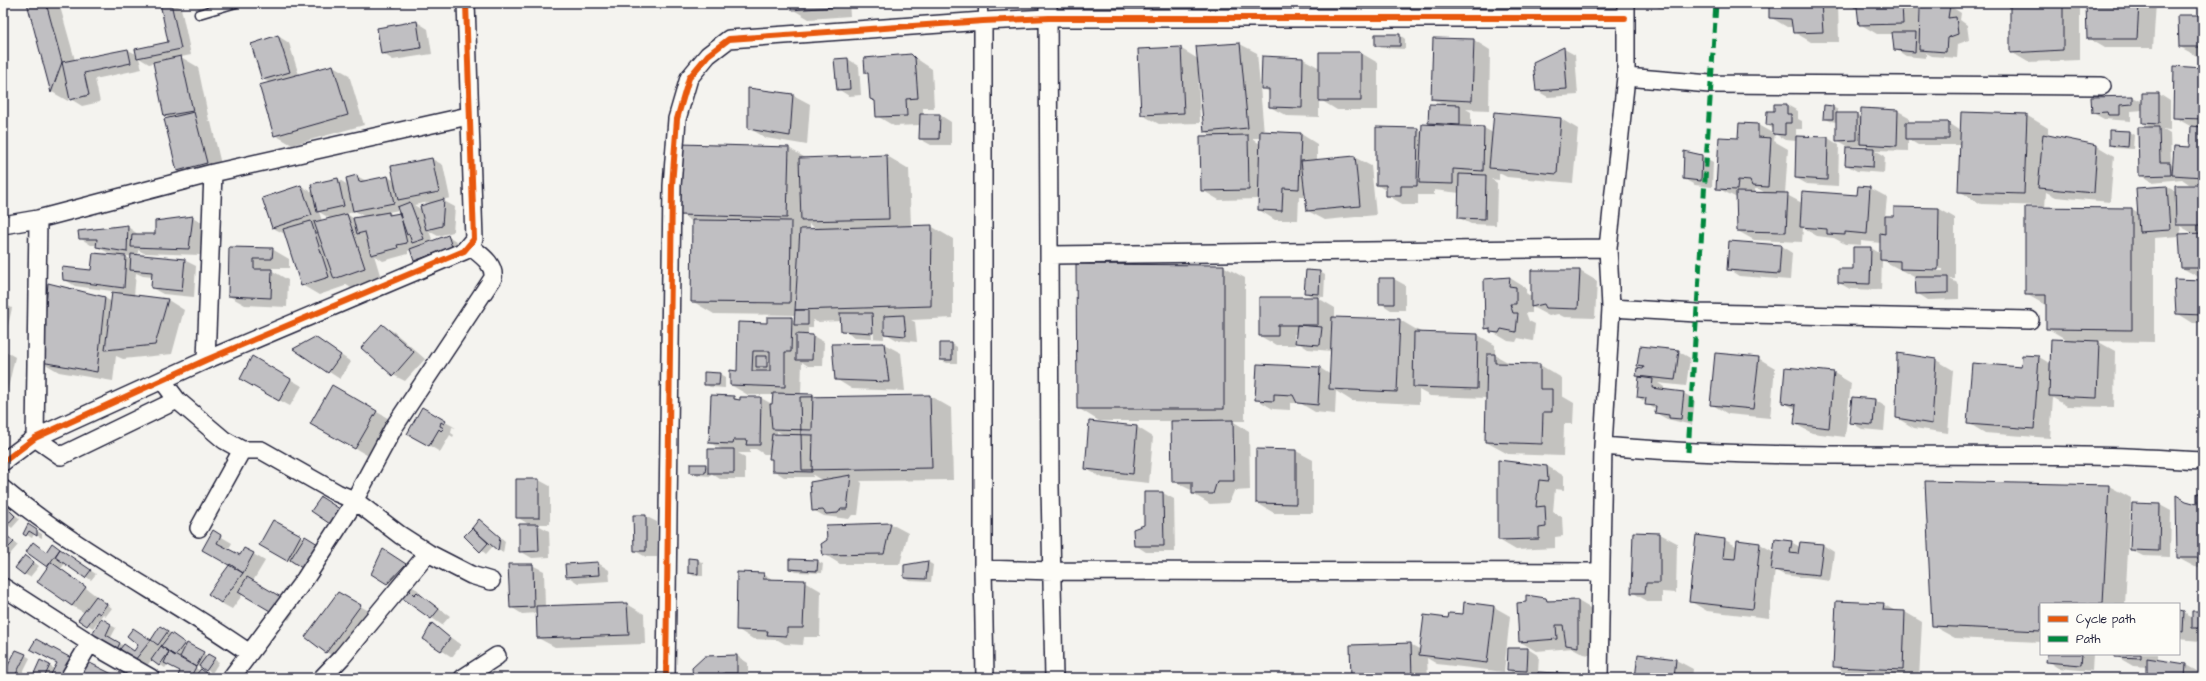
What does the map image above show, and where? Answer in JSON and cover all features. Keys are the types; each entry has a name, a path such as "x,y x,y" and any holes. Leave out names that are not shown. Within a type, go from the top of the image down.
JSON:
{"street":[{"path":"3,462 35,438 206,360 464,251 470,246 474,239 468,116 466,3"},
{"path":"1048,11 1050,487 1053,571 1054,678"},
{"path":"666,678 672,186 677,119 689,78 708,55 729,38 982,21 1048,11 1626,11 1626,77 1608,248 1611,308 1603,446 1600,572 1600,678"},
{"path":"982,21 983,569 986,678"},
{"path":"1626,77 1710,84 2102,86"},
{"path":"3,225 38,219 213,172 468,116"},
{"path":"206,360 213,172"},
{"path":"35,438 38,219"},
{"path":"231,678 305,579 354,500 362,481 394,427 493,278 493,269 490,264 470,246"},
{"path":"1050,255 1608,248"},
{"path":"1611,308 1697,313 2030,320"},
{"path":"162,380 177,400 224,440 242,450 261,450 337,493 354,500 400,535 428,552 471,575 491,581"},
{"path":"35,438 61,456 177,400"},
{"path":"1603,446 1688,452 1897,456 2083,456 2203,461"},
{"path":"199,528 242,450"},
{"path":"3,489 30,511 66,536 121,572 201,619 249,653"},
{"path":"322,678 352,645 428,552"},
{"path":"983,569 1053,571 1600,572"},
{"path":"3,587 90,644 150,678"},
{"path":"69,678 90,644"},
{"path":"463,678 497,656"}],"lane":[{"path":"199,14 236,3"},
{"path":"982,21 983,3"}],"building":[{"path":"27,3 46,3 62,62 51,93"},
{"path":"160,3 171,3 181,49 137,58 135,49 168,42"},
{"path":"791,3 833,3 834,7 791,10"},
{"path":"1769,3 1821,3 1823,32 1793,33 1791,19 1769,18"},
{"path":"1854,3 1902,3 1903,24 1859,25 1857,7 1854,7"},
{"path":"2010,3 2063,3 2063,50 2010,53"},
{"path":"2086,3 2139,3 2137,39 2087,39"},
{"path":"1950,5 1948,18 1956,17 1958,34 1947,38 1946,52 1919,50 1920,7"},
{"path":"2178,15 2203,15 2203,47 2179,47"},
{"path":"417,21 421,48 381,54 377,28"},
{"path":"1892,32 1916,32 1915,52 1894,50"},
{"path":"1375,34 1400,34 1400,46 1375,46"},
{"path":"278,35 290,72 262,80 251,44"},
{"path":"1433,38 1474,39 1472,101 1431,99"},
{"path":"1240,43 1248,128 1204,132 1196,46"},
{"path":"1181,47 1184,113 1141,115 1138,49"},
{"path":"1564,47 1567,89 1536,91 1533,62"},
{"path":"128,49 131,63 84,73 89,95 70,100 62,62"},
{"path":"1319,52 1361,52 1361,101 1319,101"},
{"path":"911,54 915,58 918,98 906,99 907,116 876,117 875,101 870,99 868,73 865,73 864,58"},
{"path":"181,56 193,111 164,116 153,62"},
{"path":"1262,56 1303,58 1302,108 1269,107 1269,89 1261,89"},
{"path":"848,58 850,89 837,90 834,59"},
{"path":"333,65 348,115 274,136 259,85"},
{"path":"2174,66 2203,68 2203,119 2173,118"},
{"path":"748,88 793,94 790,136 748,129"},
{"path":"2142,93 2159,93 2159,124 2142,123"},
{"path":"2133,96 2133,104 2120,105 2120,115 2108,115 2107,112 2092,113 2091,97"},
{"path":"1429,104 1460,105 1460,125 1428,123"},
{"path":"1774,104 1787,104 1787,114 1791,114 1791,123 1785,123 1785,135 1773,134 1773,125 1766,125 1767,111 1774,111"},
{"path":"1824,105 1833,106 1833,119 1823,119"},
{"path":"1861,108 1898,110 1897,146 1860,144"},
{"path":"194,112 207,163 177,171 164,119"},
{"path":"1494,112 1561,118 1557,174 1489,168"},
{"path":"1961,112 2027,114 2024,194 1958,192"},
{"path":"1836,113 1857,113 1857,140 1836,141"},
{"path":"920,114 940,114 939,139 919,139"},
{"path":"1906,122 1949,122 1949,139 1906,139"},
{"path":"1739,123 1758,124 1758,137 1771,138 1768,187 1752,186 1750,181 1738,180 1737,190 1716,189 1719,137 1738,138"},
{"path":"1422,124 1484,127 1483,171 1453,169 1453,184 1419,183"},
{"path":"2191,126 2203,127 2203,177 2172,175 2174,146 2190,147"},
{"path":"1376,127 1418,128 1417,186 1401,186 1401,196 1386,196 1386,185 1376,185"},
{"path":"2138,127 2159,127 2160,162 2170,162 2171,175 2139,176"},
{"path":"2109,130 2129,131 2128,147 2109,145"},
{"path":"1260,131 1301,133 1299,189 1283,188 1282,211 1258,210"},
{"path":"2043,134 2097,145 2094,193 2038,188"},
{"path":"1248,135 1249,190 1201,191 1200,136"},
{"path":"1796,136 1828,137 1827,180 1795,178"},
{"path":"680,144 789,147 787,218 679,215"},
{"path":"1846,147 1874,148 1873,167 1845,165"},
{"path":"1684,151 1702,155 1701,181 1683,179"},
{"path":"887,155 889,219 801,221 799,158"},
{"path":"1355,156 1360,206 1307,211 1301,161"},
{"path":"432,158 439,192 398,200 391,166"},
{"path":"1459,174 1486,175 1485,219 1458,218"},
{"path":"357,175 359,182 388,176 394,203 353,211 346,178"},
{"path":"338,178 344,206 317,212 311,184"},
{"path":"301,185 312,215 272,228 262,198"},
{"path":"2175,185 2203,185 2203,225 2176,225"},
{"path":"1858,186 1870,187 1867,234 1845,232 1845,235 1827,234 1827,229 1800,227 1802,191 1857,195"},
{"path":"2167,186 2170,230 2139,232 2136,188"},
{"path":"1736,192 1788,193 1786,232 1737,231"},
{"path":"444,199 442,226 426,230 420,206"},
{"path":"410,202 424,239 412,243 409,234 407,235 397,207"},
{"path":"1894,207 1939,208 1938,270 1900,269 1900,261 1880,260 1880,233 1885,234 1885,216 1894,216"},
{"path":"2025,207 2132,208 2132,330 2046,329 2046,295 2025,295"},
{"path":"389,212 389,215 400,213 407,243 397,245 398,248 371,255 365,232 357,234 353,218"},
{"path":"347,214 365,268 334,279 314,222"},
{"path":"193,216 189,249 131,247 132,234 155,234 155,221"},
{"path":"692,220 791,221 790,303 691,302"},
{"path":"311,221 329,277 301,286 283,229"},
{"path":"128,225 127,252 96,247 97,239 79,239 78,231"},
{"path":"932,225 931,306 795,310 800,229"},
{"path":"2203,233 2203,268 2181,268 2179,234"},
{"path":"448,235 452,247 414,261 410,249"},
{"path":"1729,241 1781,245 1779,274 1727,270"},
{"path":"229,247 273,248 272,259 254,259 254,269 272,269 271,298 228,296"},
{"path":"1853,247 1871,247 1870,284 1838,283 1838,269 1853,269"},
{"path":"93,253 126,256 124,288 63,280 62,267 91,270"},
{"path":"131,254 185,259 182,291 151,288 152,272 130,270"},
{"path":"1076,264 1224,265 1224,409 1077,409"},
{"path":"1306,270 1320,271 1319,294 1304,293"},
{"path":"1531,270 1580,270 1578,309 1546,308 1544,304 1531,307"},
{"path":"1510,277 1509,286 1516,287 1516,304 1510,304 1513,313 1518,313 1516,332 1501,329 1499,333 1490,332 1490,328 1485,329 1484,279"},
{"path":"1915,277 1948,277 1948,293 1916,294"},
{"path":"1379,278 1394,278 1394,304 1379,304"},
{"path":"2174,279 2203,280 2203,315 2176,314"},
{"path":"48,283 105,297 97,372 41,362"},
{"path":"112,292 168,299 155,345 105,350"},
{"path":"1259,297 1318,297 1318,325 1278,325 1278,336 1259,336"},
{"path":"795,310 808,310 808,325 794,325"},
{"path":"840,313 872,313 873,333 841,331"},
{"path":"904,315 906,336 884,334 884,316"},
{"path":"767,317 792,317 791,352 785,352 785,387 730,385 730,370 737,371 738,322 767,323","holes":["753,351 770,351 770,371 752,371"]},
{"path":"1332,317 1400,319 1397,392 1329,389"},
{"path":"382,324 414,352 393,376 361,348"},
{"path":"1297,325 1322,327 1320,345 1295,343"},
{"path":"1414,332 1478,334 1477,389 1413,387"},
{"path":"796,334 813,335 812,360 796,360"},
{"path":"315,337 341,355 328,373 293,349"},
{"path":"2051,339 2099,341 2097,398 2049,396"},
{"path":"884,343 889,382 835,380 832,344"},
{"path":"940,343 952,343 952,360 940,360"},
{"path":"1640,346 1679,350 1675,380 1636,376 1637,368 1643,369 1644,367 1637,366"},
{"path":"1715,353 1759,357 1753,409 1710,405"},
{"path":"1897,353 1936,359 1932,424 1896,418"},
{"path":"1487,354 1495,354 1495,363 1540,364 1540,389 1552,389 1552,412 1543,412 1542,444 1485,442"},
{"path":"2022,355 2039,356 2034,429 1967,424 1972,363 2021,367"},
{"path":"252,356 291,379 279,401 240,379"},
{"path":"756,356 767,356 767,367 756,367"},
{"path":"1257,364 1320,367 1318,405 1297,403 1293,395 1274,394 1274,401 1255,400"},
{"path":"1785,367 1834,372 1829,428 1794,424 1796,405 1782,403"},
{"path":"704,372 720,373 719,385 704,385"},
{"path":"1639,377 1653,379 1652,388 1684,392 1681,419 1669,418 1669,415 1655,413 1656,406 1645,405 1646,398 1637,397"},
{"path":"332,385 377,411 355,449 310,424"},
{"path":"773,393 813,394 812,430 772,429 770,404 772,404"},
{"path":"711,395 734,396 734,399 740,400 740,397 761,397 760,445 746,445 747,440 734,440 733,444 709,443"},
{"path":"930,395 932,468 802,470 800,397"},
{"path":"1852,397 1875,399 1873,425 1849,423"},
{"path":"422,407 446,421 444,424 441,422 440,426 444,428 441,431 439,429 429,446 407,434"},
{"path":"1233,420 1234,481 1217,481 1213,494 1192,494 1192,482 1172,482 1171,421"},
{"path":"1089,421 1137,426 1133,474 1085,469"},
{"path":"772,434 813,435 812,472 772,471 772,459 769,459"},
{"path":"708,449 734,449 734,473 708,473"},
{"path":"1256,449 1296,450 1296,504 1256,503"},
{"path":"1498,460 1547,466 1548,481 1539,480 1536,507 1545,506 1546,527 1539,528 1539,539 1498,540"},
{"path":"690,464 706,464 705,473 690,473"},
{"path":"851,475 847,509 841,509 838,513 826,514 823,510 812,511 810,482"},
{"path":"516,479 539,479 539,518 516,518"},
{"path":"1925,481 2109,485 2103,603 2040,603 2040,631 1932,626"},
{"path":"1144,492 1163,492 1164,546 1134,546 1133,529 1144,525"},
{"path":"2197,493 2203,493 2203,558 2177,558 2176,495 2186,501 2197,504"},
{"path":"321,497 343,511 333,526 311,511"},
{"path":"2132,503 2160,504 2159,551 2130,550"},
{"path":"5,506 15,516 6,526 3,523 3,508"},
{"path":"633,515 646,515 646,551 634,551"},
{"path":"479,519 500,537 498,551 472,528"},
{"path":"273,520 301,535 287,561 259,545"},
{"path":"891,523 884,554 823,555 821,544 827,540 826,525"},
{"path":"28,524 37,530 37,536 29,531 26,536 23,534"},
{"path":"519,524 538,524 539,551 519,552"},
{"path":"472,528 488,543 480,552 464,536"},
{"path":"213,530 221,535 217,543 240,555 244,548 254,553 243,573 202,550"},
{"path":"1633,532 1660,533 1660,583 1646,583 1645,593 1631,593"},
{"path":"6,535 14,542 3,553 3,538"},
{"path":"1696,535 1725,539 1723,558 1735,559 1737,540 1760,543 1753,609 1689,602"},
{"path":"305,536 318,544 302,568 290,560"},
{"path":"1775,539 1792,541 1790,553 1798,554 1800,542 1823,544 1819,575 1771,570"},
{"path":"33,542 46,552 52,543 60,549 47,567 26,552"},
{"path":"60,549 91,570 85,578 55,557"},
{"path":"383,549 406,564 387,584 371,574"},
{"path":"25,555 34,562 24,575 15,568"},
{"path":"688,558 698,559 698,574 688,573"},
{"path":"789,559 818,560 817,571 789,569"},
{"path":"928,561 926,579 904,578 904,565"},
{"path":"51,562 86,587 72,606 37,582"},
{"path":"598,562 599,575 566,577 565,564"},
{"path":"230,564 243,573 221,603 208,594"},
{"path":"508,564 533,564 534,607 510,608"},
{"path":"737,572 764,573 763,579 805,580 803,628 787,628 787,636 767,635 768,631 736,630"},
{"path":"247,577 286,600 277,615 238,592"},
{"path":"411,586 410,591 414,595 417,592 439,609 431,619 397,595"},
{"path":"338,592 361,605 326,653 305,637"},
{"path":"1526,595 1546,598 1547,601 1578,600 1578,647 1566,645 1563,625 1556,625 1557,639 1519,642 1517,603 1526,602"},
{"path":"96,596 107,604 100,614 97,612 87,626 78,620"},
{"path":"1836,601 1884,603 1883,610 1905,611 1903,670 1833,667"},
{"path":"1464,602 1494,606 1487,663 1419,655 1424,615 1448,618 1449,613 1463,614"},
{"path":"627,603 629,635 537,638 536,606"},
{"path":"2180,611 2184,612 2183,632 2180,631"},
{"path":"2192,611 2203,611 2203,628 2192,628"},
{"path":"101,618 111,624 106,635 120,643 117,649 92,634"},
{"path":"432,623 450,638 441,651 423,639"},
{"path":"160,626 168,631 158,645 151,640"},
{"path":"133,628 151,640 135,660 120,649 124,644 134,651 138,645 127,636"},
{"path":"171,633 185,643 175,656 161,646"},
{"path":"36,639 73,659 63,678 49,678 57,663 30,649"},
{"path":"187,643 204,652 196,667 180,657"},
{"path":"1411,643 1412,678 1351,678 1350,645"},
{"path":"161,646 169,652 159,666 151,660"},
{"path":"1508,648 1528,648 1527,671 1507,670"},
{"path":"16,650 26,654 14,678 4,673"},
{"path":"169,652 196,667 190,678 177,678 180,671 164,663"},
{"path":"208,654 215,658 206,671 199,666"},
{"path":"1638,654 1676,659 1674,678 1635,678"},
{"path":"737,655 737,673 724,673 719,678 693,678 692,668 705,656"},
{"path":"2047,655 2082,655 2081,665 2046,662"},
{"path":"2115,655 2141,655 2141,658 2115,657"},
{"path":"2147,658 2186,664 2185,678 2147,678"},
{"path":"40,660 50,665 44,678 32,678"},
{"path":"88,662 120,678 86,678 81,676"},
{"path":"201,669 206,673 202,678 193,678"},
{"path":"1538,672 1577,674 1577,678 1538,678"},
{"path":"2043,674 2070,678 2043,678"}],"marked path":[{"path":"1688,452 1716,3"}],"cycle path":[{"path":"3,462 35,438 206,360 464,251 474,239 466,3"},
{"path":"666,678 672,186 677,119 689,78 708,55 729,39 983,21 1049,18 1625,18"}]}
